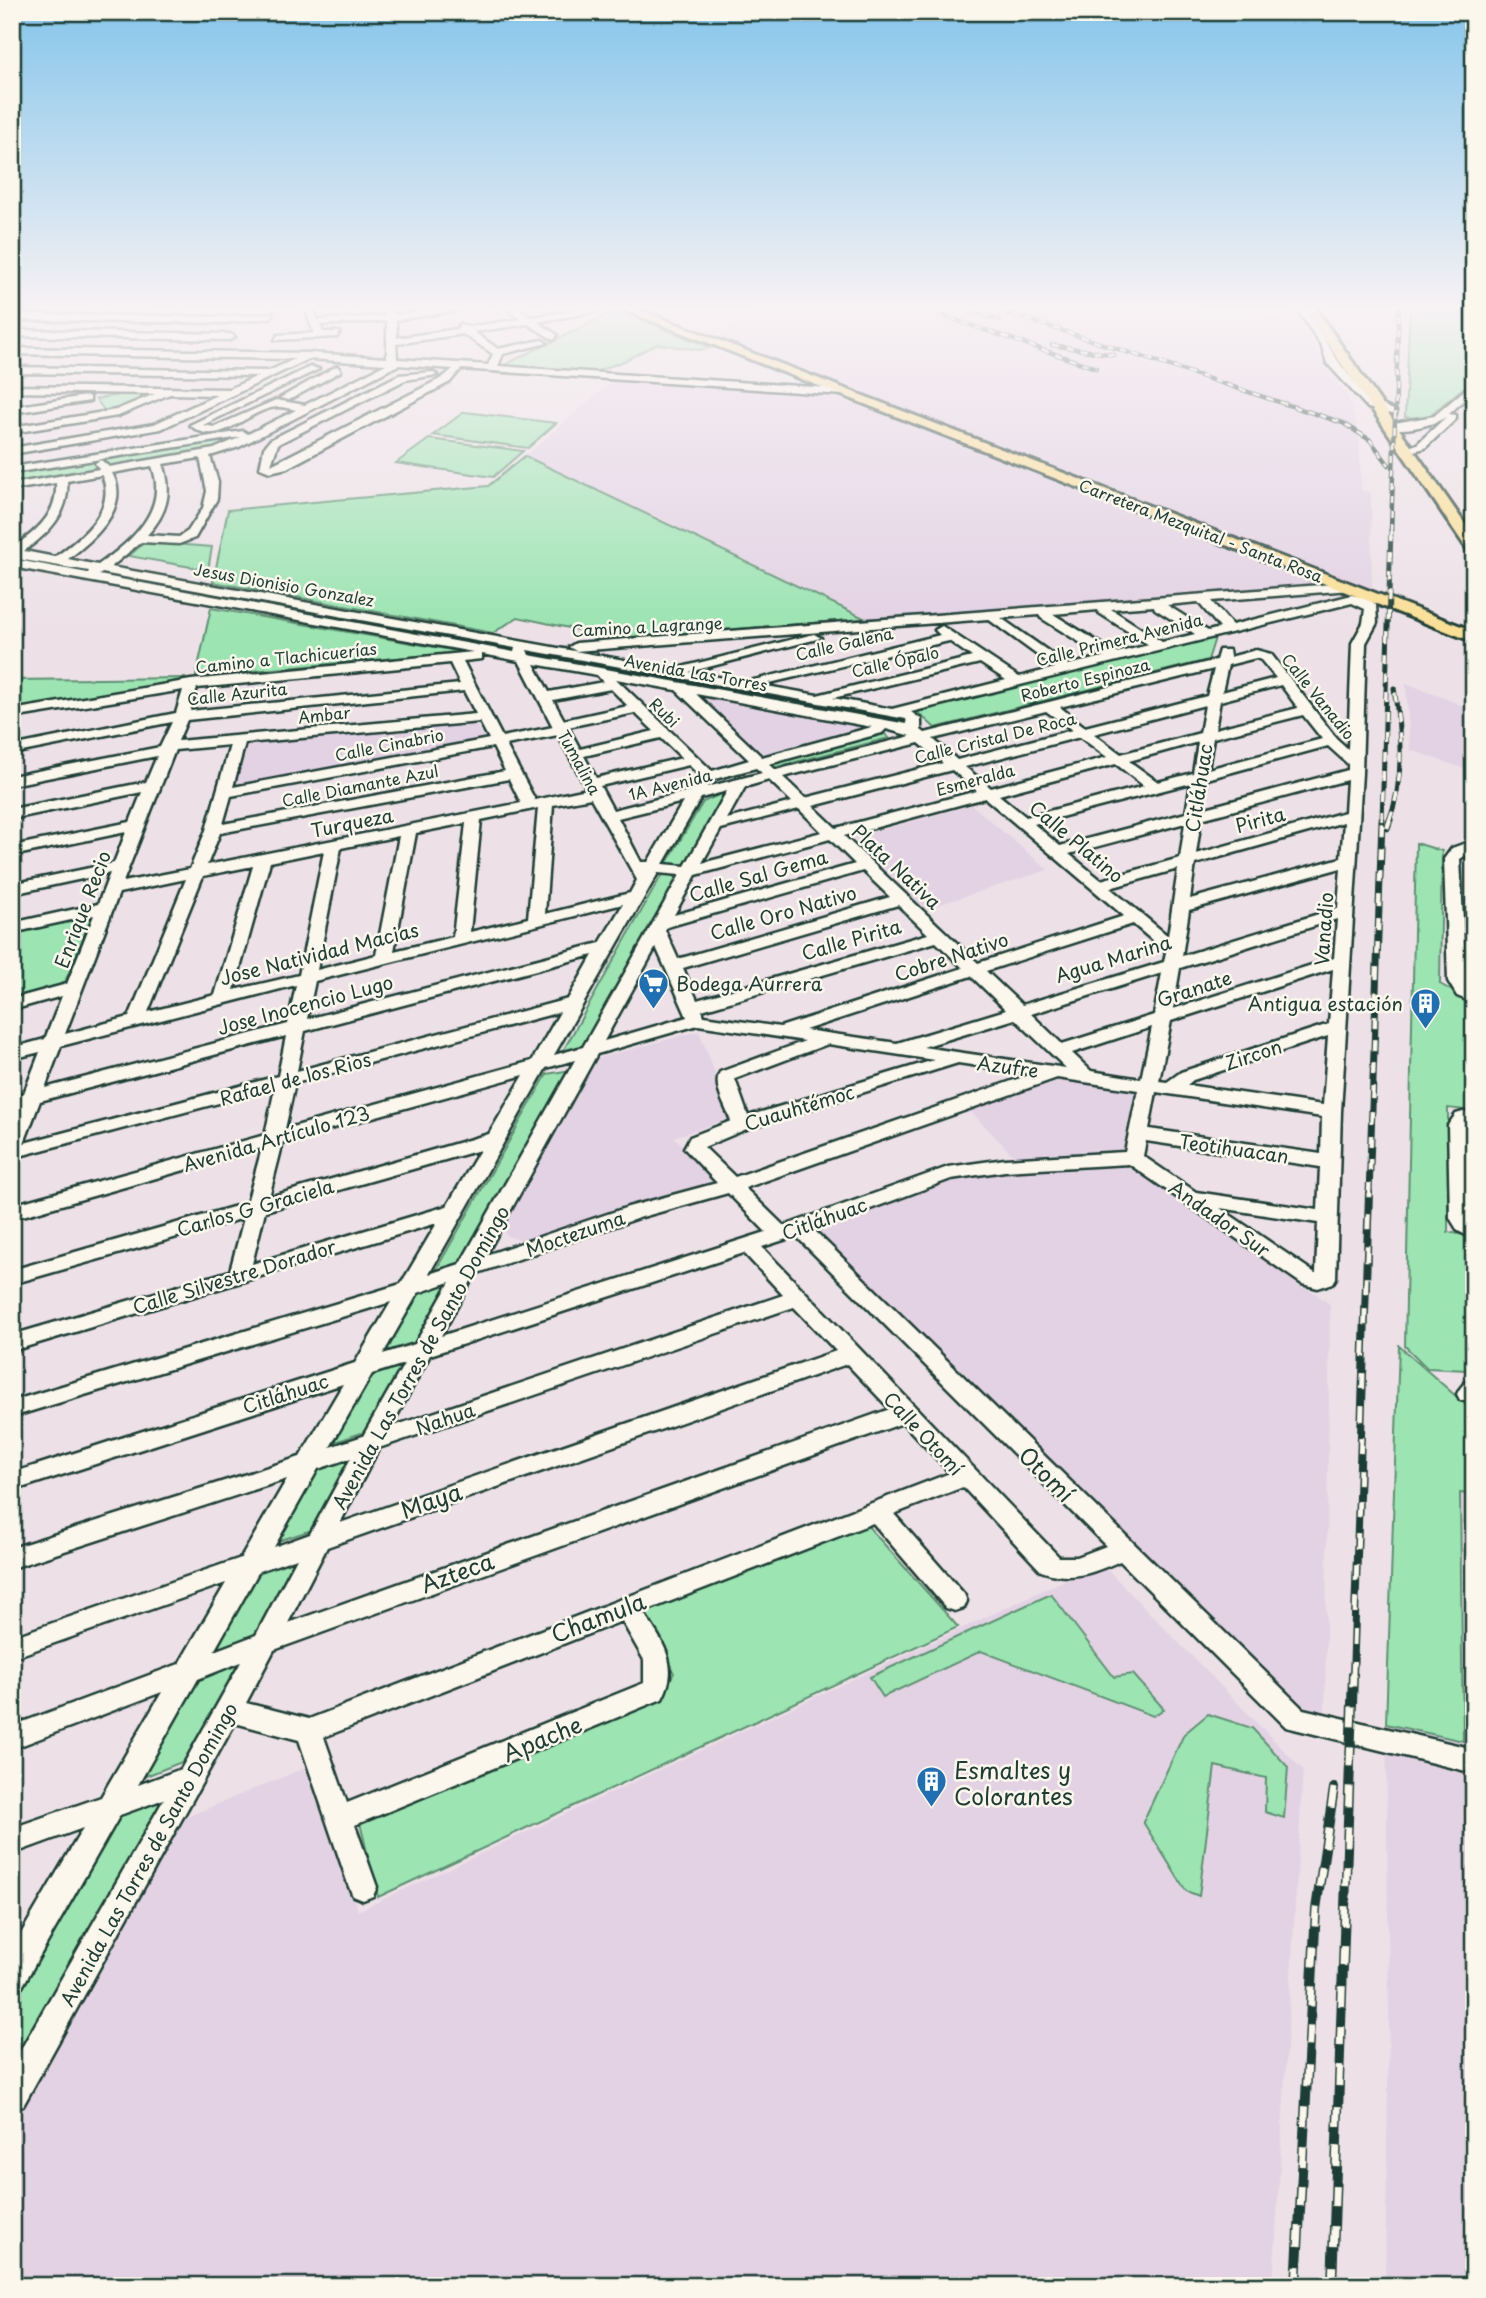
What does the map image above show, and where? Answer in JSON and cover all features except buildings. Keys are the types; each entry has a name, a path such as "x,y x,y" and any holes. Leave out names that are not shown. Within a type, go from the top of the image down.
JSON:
{"main road":[{"name":"Carretera Mezquital - Santa Rosa","path":"895,413 1349,593 1474,637"},
{"path":"1383,413 1394,421"},
{"path":"1389,413 1474,549"},
{"path":"1411,449 1474,531"}],"street":[{"path":"12,430 111,413"},
{"path":"12,450 157,427 186,413"},
{"path":"220,413 195,425 207,431 216,430 253,413"},
{"path":"12,487 222,450 292,413"},
{"path":"331,413 274,442 264,466 270,469 283,466 384,413"},
{"path":"1394,421 1445,419 1450,413"},
{"path":"1411,449 1452,413"},
{"path":"157,427 186,441"},
{"path":"12,470 186,441 249,434"},
{"path":"140,538 182,540 189,537 205,516 214,493 214,480 204,454"},
{"path":"58,561 88,537 108,511 113,488 107,470 96,456"},
{"path":"88,577 140,538 162,505 163,478 156,462"},
{"path":"13,556 41,533 57,512 64,492 61,478"},
{"name":"Jesus Dionisio Gonzalez","path":"13,556 58,561 521,651"},
{"name":"Jesus Dionisio Gonzalez","path":"13,556 88,577 502,654"},
{"name":"Camino a Lagrange","path":"557,649 1205,599 1349,593"},
{"name":"Vanadio","path":"1308,1278 1318,1281 1327,1276 1332,1112 1340,1026 1341,961 1352,816 1359,643 1370,623 1371,608 1349,593"},
{"name":"Calle Primera Avenida","path":"894,712 1230,631 1349,593"},
{"path":"1205,599 1230,631"},
{"name":"Camino a Lagrange","path":"557,649 609,649 933,624 1045,612 1160,606 1205,599"},
{"path":"1160,606 1207,636"},
{"path":"1104,610 1160,647"},
{"path":"1045,612 1114,658"},
{"path":"994,619 1066,670"},
{"path":"933,624 1017,682"},
{"path":"672,671 845,630"},
{"name":"Citláhuac","path":"12,1482 790,1231 948,1173 1004,1165 1133,1158 1181,907 1206,736 1230,631"},
{"name":"Calle Galena","path":"744,684 951,636"},
{"path":"521,651 557,649"},
{"name":"Avenida Las Torres","path":"557,649 894,712"},
{"name":"Avenida Las Torres","path":"502,654 521,651 601,672 883,724 918,734"},
{"name":"Tumalina","path":"521,651 643,879"},
{"name":"Camino a Tlachicuerías","path":"12,714 191,684 502,654"},
{"name":"Calle Vanadio","path":"1256,654 1266,657 1305,710 1354,767"},
{"name":"Roberto Espinoza","path":"918,734 1049,706 1256,654"},
{"path":"454,658 513,774 539,806 536,920"},
{"name":"Calle Ópalo","path":"815,698 983,658"},
{"name":"Rubi","path":"601,672 708,775"},
{"name":"Calle Cristal De Roca","path":"716,826 1282,681"},
{"name":"Enrique Recio","path":"12,1150 136,825 182,716 191,684"},
{"path":"545,697 614,684"},
{"name":"Calle Azurita","path":"12,750 182,716 468,687"},
{"name":"Plata Nativa","path":"681,687 1085,1076"},
{"path":"1049,706 1156,788"},
{"name":"Calle Cinabrio","path":"224,793 560,728 636,708"},
{"name":"Esmeralda","path":"643,879 691,871 1305,710"},
{"path":"708,775 877,730 894,712 912,716 918,734 738,785"},
{"name":"Ambar","path":"12,781 167,748 484,717"},
{"path":"576,754 662,733"},
{"name":"Calle Platino","path":"918,734 1099,886 1172,956"},
{"path":"136,1020 168,935 198,873 214,830 238,741"},
{"path":"1022,823 1331,741"},
{"name":"Turqueza","path":"113,890 539,806 690,760"},
{"path":"1057,852 1194,815 1354,767"},
{"name":"Calle Diamante Azul","path":"214,830 513,774"},
{"name":"Avenida Las Torres de Santo Domingo","path":"12,1978 306,1464 578,1002 643,879 708,775"},
{"path":"12,814 152,785"},
{"name":"Avenida Las Torres de Santo Domingo","path":"12,2095 229,1710 371,1443 428,1346 738,785"},
{"name":"1A Avenida","path":"610,816 738,785"},
{"name":"Pirita","path":"1099,886 1352,816"},
{"path":"461,940 474,820"},
{"path":"12,851 136,825"},
{"path":"384,958 408,832"},
{"path":"1474,845 1458,851 1452,859 1457,981 1463,992 1474,998"},
{"path":"239,1274 274,1139 283,1082 333,847"},
{"path":"223,999 262,861"},
{"path":"1181,907 1348,861"},
{"path":"12,889 121,866"},
{"name":"Calle Sal Gema","path":"660,928 865,866"},
{"name":"Jose Natividad Macias","path":"12,1054 136,1020 536,920 643,879"},
{"name":"Calle Oro Nativo","path":"675,965 902,899"},
{"path":"12,928 106,907"},
{"name":"Agua Marina","path":"893,1050 1172,956 1346,911"},
{"name":"Cobre Nativo","path":"780,1033 1135,918"},
{"path":"660,928 695,1014"},
{"name":"Calle Pirita","path":"590,1051 695,1014 941,935"},
{"name":"Jose Inocencio Lugo","path":"12,1102 609,946"},
{"name":"Granate","path":"1059,1051 1160,1021 1341,961"},
{"path":"12,1005 75,987"},
{"name":"Rafael de los Rios","path":"12,1150 283,1082 578,1002"},
{"name":"Azufre","path":"695,1014 780,1033 1332,1112"},
{"name":"Zircon","path":"1171,1088 1187,1076 1340,1026"},
{"path":"741,1124 726,1084 726,1076 827,1039"},
{"name":"Avenida Artículo 123","path":"12,1212 590,1051"},
{"name":"Cuauhtémoc","path":"730,1186 694,1148 695,1144 709,1135 959,1058"},
{"name":"Moctezuma","path":"12,1409 411,1288 635,1213 730,1186 1054,1072"},
{"path":"1474,1118 1463,1118 1457,1125 1460,1218 1474,1232"},
{"name":"Teotihuacan","path":"1138,1134 1331,1162"},
{"name":"Carlos G Graciela","path":"12,1277 498,1138"},
{"name":"Andador Sur","path":"1133,1158 1308,1278"},
{"name":"Otomí","path":"730,1186 790,1231 1295,1719 1474,1761"},
{"path":"1192,1198 1328,1218"},
{"name":"Calle Silvestre Dorador","path":"12,1343 457,1210"},
{"path":"498,1219 505,1239 529,1249"},
{"name":"Calle Otomí","path":"747,1244 965,1477 1055,1567 1071,1569 1122,1550"},
{"name":"Nahua","path":"12,1558 371,1443 796,1299"},
{"name":"Maya","path":"12,1648 850,1354"},
{"name":"Azteca","path":"12,1738 263,1646 369,1603 905,1413"},
{"name":"Chamula","path":"309,1731 626,1606 965,1477"},
{"path":"876,1510 955,1601"},
{"name":"Apache","path":"341,1818 653,1691 659,1682 659,1669 626,1606"},
{"path":"229,1710 309,1731 363,1886"},
{"path":"12,1841 191,1778"}],"shaded area":[{"path":"574,413 886,413 1327,586 866,619 525,456"},
{"path":"905,413 1353,413 1359,434 1361,490 1371,493 1372,590 1367,591"},
{"path":"1406,683 1474,710 1474,772 1410,750"},
{"path":"695,694 873,726 758,755"},
{"path":"473,719 485,739 232,786 243,743"},
{"path":"972,805 1048,870 925,909 854,837"},
{"path":"699,1031 732,1118 674,1137 718,1180 527,1242 507,1236 501,1226 591,1060"},
{"path":"1058,1076 1141,1089 1128,1150 1016,1158 968,1109"},
{"path":"1132,1163 1330,1304 1325,1714 1309,1711 1271,1684 814,1229 972,1173"},
{"path":"1396,1420 1474,1436 1474,2286 1385,2286 1389,2017 1386,1724"},
{"path":"1101,1563 1303,1770 1273,2286 12,2286 12,2124 177,1821 307,1767 358,1911"}],"green space":[{"path":"462,413 556,423 528,448 433,435"},
{"path":"1405,413 1432,413 1426,418 1405,417"},
{"path":"246,436 217,451 110,467 104,459"},
{"path":"429,439 523,451 493,477 396,463"},
{"path":"525,456 866,619 616,638 518,617 493,633 213,582 228,510 488,486"},
{"path":"94,459 103,470 12,486 12,472"},
{"path":"145,542 212,547 208,570 129,556"},
{"path":"154,580 512,645 504,651 147,584"},
{"path":"211,608 463,652 196,676"},
{"path":"1215,638 1208,660 935,728 915,710"},
{"path":"538,651 875,712 873,719 531,656"},
{"path":"185,678 184,681 12,709 12,680"},
{"path":"885,734 889,738 772,768 768,763"},
{"path":"723,793 729,794 688,865 666,864 703,802"},
{"path":"1416,843 1442,851 1440,984 1474,1003 1474,1111 1448,1108 1448,1232 1474,1237 1474,1361 1467,1370 1427,1368 1405,1346"},
{"path":"668,874 680,879 590,1044 563,1051 661,876"},
{"path":"93,914 63,987 12,1000 12,932"},
{"path":"571,1070 468,1265 433,1275 547,1074"},
{"path":"457,1276 420,1343 378,1355 415,1290"},
{"path":"1399,1346 1474,1412 1474,1495 1460,1493 1463,1741 1386,1724"},
{"path":"410,1358 370,1430 327,1445 370,1370"},
{"path":"357,1452 315,1529 272,1543 314,1466"},
{"path":"867,1525 958,1627 378,1897 360,1823 659,1701 674,1673 641,1615 642,1609"},
{"path":"308,1544 255,1636 204,1659 260,1561"},
{"path":"1051,1594 1114,1677 1133,1674 1164,1709 1153,1716 981,1651 883,1697 870,1677"},
{"path":"241,1659 187,1760 133,1781 193,1677"},
{"path":"1208,1714 1252,1728 1288,1767 1284,1818 1265,1812 1266,1778 1215,1766 1199,1896 1186,1891 1143,1822 1184,1734"},
{"path":"172,1785 12,2073 12,1990 117,1804"}],"railway":[{"path":"1313,413 1343,423 1370,440 1389,465"},
{"path":"1391,531 1395,413"},
{"path":"1382,821 1391,530"},
{"path":"1389,821 1398,789 1400,755 1394,688"},
{"path":"1369,1195 1382,820"},
{"path":"1387,828 1390,820"},
{"path":"1353,1677 1369,1193"},
{"path":"1332,2286 1353,1675"},
{"path":"1296,2286 1316,1909 1334,1788"}],"place":[{"name":"Bodega Aurrera","path":"653,1010"},
{"name":"Antigua estación","path":"1426,1030"},
{"name":"Esmaltes y Colorantes","path":"931,1809"}]}
